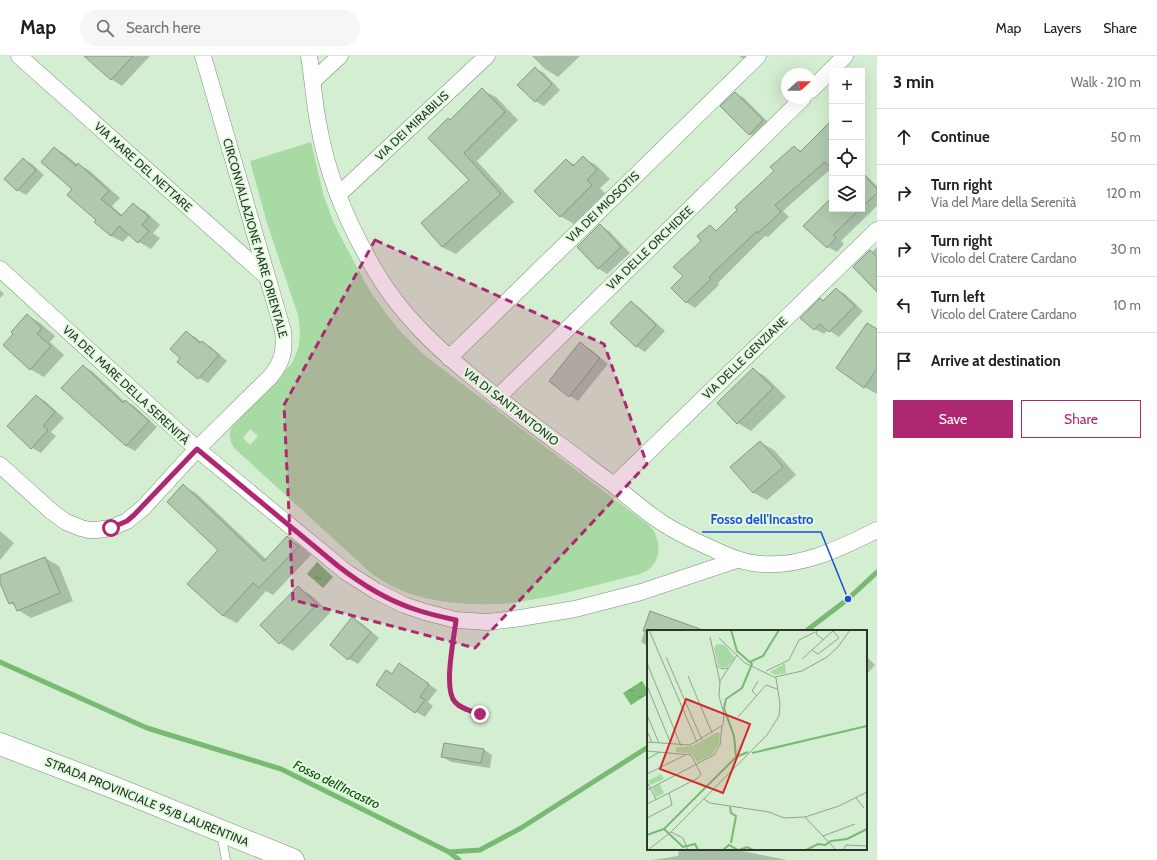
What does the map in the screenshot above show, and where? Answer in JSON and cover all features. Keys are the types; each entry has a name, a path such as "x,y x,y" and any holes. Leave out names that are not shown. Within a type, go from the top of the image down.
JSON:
{"main road":[{"name":"STRADA PROVINCIALE 95/B LAURENTINA","path":"0,744 115,788 293,860"}],"street":[{"name":"VIA MARE DEL NETTARE","path":"19,56 267,277"},
{"name":"CIRCONVALLAZIONE MARE ORIENTALE","path":"0,465 51,511 66,522 81,528 96,530 104,530 119,525 134,515 197,449 271,376 280,363 284,345 283,332 203,56"},
{"name":"VIA DI SANT'ANTONIO","path":"309,56 316,112 329,169 338,195 361,246 383,284 410,318 448,358 497,398 614,485 642,508 694,541 737,560 765,565 799,561 830,551 877,530"},
{"path":"313,81 340,56"},
{"name":"VIA DEI MIRABILIS","path":"338,195 486,56"},
{"name":"VIA DEI MIOSOTIS","path":"448,358 758,56"},
{"path":"817,84 845,56"},
{"name":"VIA DELLE ORCHIDEE","path":"497,398 796,104"},
{"name":"VIA DELLE GENZIANE","path":"614,485 877,230"},
{"name":"VIA DEL MARE DELLA SERENITÀ","path":"0,269 197,449 338,566 381,594 404,605 456,620 487,622 514,619 575,609 641,592 737,560"}],"lane":[{"path":"220,830 226,860"}],"path":[{"path":"456,620 449,682 451,697 459,706 480,714"}],"highlighted area":[{"path":"375,240 604,344 647,464 475,648 293,600 284,405"}],"shaded area":[{"path":"311,142 324,197 334,223 370,291 400,331 423,354 650,526 658,542 658,553 649,569 639,574 573,591 518,602 489,604 457,603 425,598 411,594 372,574 234,448 230,438 232,427 292,363 300,339 298,315 267,223 250,161","holes":["250,429 258,436 250,445 243,438"]}],"water":[{"path":"317,562 333,577 323,588 307,574"},
{"path":"642,681 647,689 647,695 631,705 623,693"}],"building":[{"path":"84,56 133,56 111,80"},
{"path":"535,67 552,84 535,102 517,85"},
{"path":"482,88 505,112 464,153 501,194 442,247 421,223 469,180 428,138 448,118 450,120"},
{"path":"735,92 763,120 749,135 720,106"},
{"path":"829,123 829,166 825,162 775,205 781,212 758,233 757,231 709,277 711,279 686,303 671,288 683,276 673,267 701,241 697,236 710,225 716,231 737,210 735,207 774,171 770,167 794,146 800,152"},
{"path":"54,147 76,166 78,163 109,191 101,199 121,216 133,203 149,217 142,225 149,231 138,243 119,226 111,236 94,222 96,220 67,195 72,189 41,162"},
{"path":"583,156 597,170 587,180 592,185 560,217 534,191 566,159 573,166"},
{"path":"23,158 36,170 17,191 4,179"},
{"path":"865,176 877,189 877,193 865,204"},
{"path":"829,200 829,212 857,212 833,235 836,238 827,248 803,226"},
{"path":"600,224 621,247 598,269 577,247"},
{"path":"870,250 877,257 877,292 853,267"},
{"path":"836,288 855,306 829,332 820,324 814,330 800,318 820,298 823,301"},
{"path":"631,301 656,325 636,347 610,323"},
{"path":"27,314 42,328 37,334 51,346 30,370 3,345 13,334 11,332"},
{"path":"867,323 877,329 877,369 864,388 836,368"},
{"path":"186,331 200,343 202,341 219,355 198,379 177,362 180,358 170,349"},
{"path":"580,342 600,358 569,397 549,381"},
{"path":"83,365 123,403 125,400 149,421 126,446 61,388"},
{"path":"753,368 773,388 737,424 717,403"},
{"path":"36,395 55,412 43,426 48,430 31,449 7,426"},
{"path":"760,441 783,467 753,493 730,467"},
{"path":"183,484 264,561 287,536 298,547 259,588 253,583 223,616 187,584 218,550 167,502"},
{"path":"45,557 60,593 17,611 13,602 9,604 0,583 0,575"},
{"path":"298,586 317,604 279,644 260,625"},
{"path":"650,611 700,629 700,630 643,631"},
{"path":"352,617 371,632 348,660 330,645"},
{"path":"399,663 429,684 420,697 425,700 415,713 376,685 386,670 392,674"},
{"path":"444,743 484,749 481,763 441,757"}],"waterway":[{"name":"Fosso dell'Incastro","path":"807,630 848,599 877,572"},
{"name":"Fosso dell'Incastro","path":"0,662 147,728 281,769 449,852 480,850 521,828 647,748"},
{"path":"449,852 459,860"}],"place":[{"name":"Fosso dell'Incastro","path":"848,599"}],"route":[{"path":"111,528 127,521 142,508 197,449 338,566 366,586 385,597 414,609 456,620 449,682 451,697 459,706 480,714"}]}
